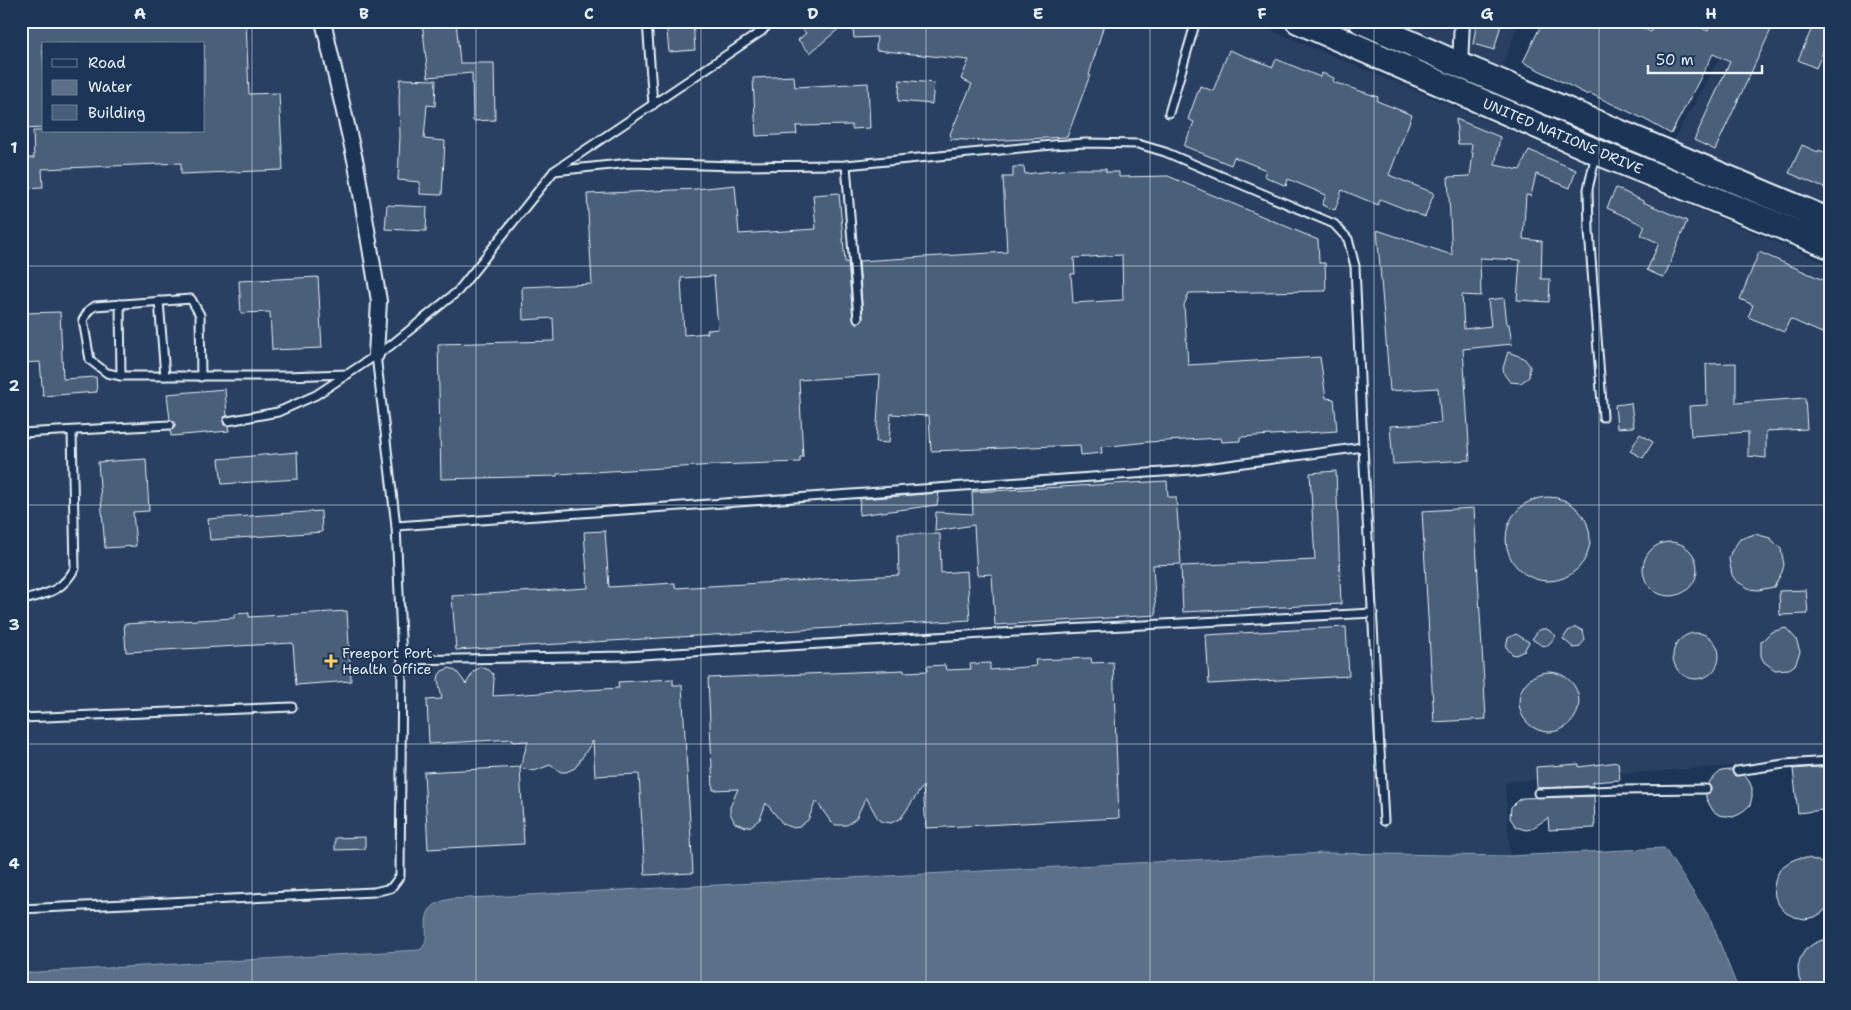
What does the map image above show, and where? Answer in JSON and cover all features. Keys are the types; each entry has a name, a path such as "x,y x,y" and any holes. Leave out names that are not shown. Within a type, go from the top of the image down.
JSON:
{"highway":[{"name":"UNITED NATIONS DRIVE","path":"1298,21 1597,152 1830,246"},
{"name":"UNITED NATIONS DRIVE","path":"1361,21 1460,65 1830,221"}],"street":[{"path":"1460,65 1462,21"},
{"path":"328,22 356,164 379,301 376,356"}],"lane":[{"path":"647,21 654,105"},
{"path":"228,421 278,412 316,394 376,356 458,291 554,171 654,105 762,30 771,21"},
{"path":"1169,113 1196,21"},
{"path":"554,171 630,163 737,166 846,165 1086,143 1138,144 1165,152 1334,224 1348,239 1354,266 1384,821"},
{"path":"1597,152 1588,189 1589,231 1603,417"},
{"path":"846,165 858,318"},
{"path":"201,376 200,315 191,299 95,306 89,310 83,320 90,360 107,373 121,376 201,376 285,376 348,374"},
{"path":"159,301 164,376"},
{"path":"120,304 121,376"},
{"path":"21,910 374,892 391,888 400,876 402,660 396,526 376,356"},
{"path":"21,433 170,425"},
{"path":"21,601 58,590 75,568 72,431"},
{"path":"396,526 1191,470 1363,447"},
{"path":"402,660 626,656 1066,629 1372,613"},
{"path":"21,718 292,707"},
{"path":"1737,771 1784,764 1830,761"},
{"path":"1538,794 1620,790 1706,789"}],"shaded area":[{"path":"21,21 1250,21 1830,265 1830,759 1505,782 1510,856 1325,853 451,899 432,906 427,915 425,943 420,950 21,973"},
{"path":"1392,21 1519,21 1501,70"},
{"path":"1740,21 1830,21 1830,218 1671,145"}],"water":[{"path":"1664,848 1710,918 1738,989 21,989 21,973 420,950 426,937 427,915 431,908 438,903 451,899 1325,853 1510,856"}],"building":[{"path":"21,21 41,23 246,21 249,94 279,93 283,170 181,174 181,163 42,169 43,187 21,188 21,158 34,158 33,131 205,132 205,42 42,42 42,128 21,129"},
{"path":"422,21 456,21 460,63 494,63 495,120 473,121 472,73 428,77"},
{"path":"666,21 693,21 695,50 669,52"},
{"path":"810,21 848,21 810,53 798,40 806,33 801,28"},
{"path":"852,21 1105,21 1090,75 1067,137 985,141 950,139 950,134 972,84 961,79 969,60 876,50 877,37 854,38"},
{"path":"1477,21 1502,21 1494,50 1473,44"},
{"path":"1543,21 1629,21 1651,32 1656,21 1687,21 1708,31 1711,21 1775,21 1715,150 1694,140 1730,62 1713,54 1671,134 1644,119 1589,93 1588,95 1523,62"},
{"path":"1815,21 1830,21 1830,34 1816,68 1798,60"},
{"path":"1229,50 1273,67 1276,59 1320,77 1322,73 1334,78 1333,82 1378,97 1377,101 1412,115 1389,175 1434,193 1425,217 1380,199 1378,205 1342,190 1335,210 1322,205 1326,195 1288,179 1286,186 1264,176 1266,170 1234,157 1231,165 1184,146 1194,122 1188,119 1200,86 1213,91"},
{"path":"794,76 795,87 868,83 870,128 852,129 852,125 796,126 797,134 756,136 753,78"},
{"path":"400,79 436,80 435,106 427,105 424,139 445,141 442,195 420,194 420,182 398,180"},
{"path":"900,80 934,83 932,104 898,101"},
{"path":"1456,119 1500,137 1495,165 1520,170 1529,150 1576,170 1570,188 1536,174 1531,196 1526,195 1523,239 1542,241 1541,279 1550,279 1549,302 1517,300 1520,260 1480,258 1481,296 1462,295 1464,329 1491,326 1488,300 1504,298 1512,344 1463,349 1470,460 1393,464 1390,426 1441,423 1438,388 1390,391 1377,230 1452,255 1448,177 1470,176 1473,153 1471,152 1472,144 1458,144"},
{"path":"1802,145 1830,155 1830,174 1824,188 1789,173"},
{"path":"1013,167 1024,167 1025,174 1070,169 1106,169 1106,172 1119,172 1119,177 1168,176 1318,240 1319,263 1325,263 1326,291 1189,293 1184,305 1188,365 1320,357 1326,398 1334,399 1337,431 1240,437 1240,441 1222,442 1221,438 1148,442 1101,447 1102,453 1081,455 1080,445 931,451 929,416 891,414 889,443 876,442 880,375 799,380 803,457 800,457 800,462 557,474 557,476 441,479 438,344 554,341 553,318 523,320 522,287 592,284 587,194 696,189 735,185 739,234 816,229 813,195 839,193 845,262 848,262 853,318 858,323 863,318 859,261 1007,252 1003,177 1013,177","holes":["1122,255 1123,300 1073,303 1071,274 1075,274 1074,258","714,276 718,329 707,330 708,333 684,335 681,278"]},
{"path":"1616,188 1687,221 1664,278 1647,270 1659,243 1641,235 1645,226 1607,208"},
{"path":"387,205 427,207 426,231 385,229"},
{"path":"1759,252 1830,283 1830,316 1822,333 1790,319 1784,332 1748,317 1753,305 1740,299"},
{"path":"318,277 322,348 272,350 270,312 241,313 239,281"},
{"path":"60,312 63,379 96,377 97,392 43,396 40,362 21,363 21,317 26,317 25,313"},
{"path":"1508,352 1524,358 1530,366 1529,377 1521,383 1510,382 1504,374 1503,368"},
{"path":"1736,363 1736,403 1805,398 1807,429 1766,431 1766,458 1748,456 1748,432 1691,436 1689,406 1707,405 1706,364"},
{"path":"225,389 227,416 224,417 223,421 224,425 228,426 229,431 171,436 170,430 174,428 175,424 170,420 167,394"},
{"path":"1631,403 1634,427 1617,428 1615,405"},
{"path":"1640,434 1653,442 1643,458 1630,451"},
{"path":"297,452 298,479 222,484 219,459"},
{"path":"146,459 149,511 133,512 136,546 105,548 98,462"},
{"path":"1336,471 1341,604 1183,612 1181,566 1315,560 1310,473"},
{"path":"1167,481 1168,497 1176,497 1181,564 1153,565 1156,615 995,625 992,574 977,575 974,525 935,531 936,512 973,514 972,492"},
{"path":"939,493 937,505 859,515 860,499"},
{"path":"1548,497 1564,500 1578,509 1587,523 1590,539 1587,555 1578,569 1564,578 1548,581 1532,578 1518,569 1509,555 1506,539 1509,523 1518,509 1532,500"},
{"path":"1474,508 1486,719 1434,722 1422,511"},
{"path":"321,511 322,532 210,540 208,519"},
{"path":"605,531 609,587 675,583 675,588 899,575 898,534 940,534 941,573 967,571 970,620 456,650 452,596 588,588 584,532"},
{"path":"1755,534 1770,538 1781,549 1784,565 1774,587 1758,590 1750,589 1736,581 1732,575 1729,559 1731,552 1740,539"},
{"path":"1665,542 1675,542 1685,546 1693,554 1697,569 1693,584 1685,592 1675,596 1665,596 1655,592 1647,584 1643,574 1643,564 1647,554 1655,546"},
{"path":"1806,590 1808,614 1780,615 1779,591"},
{"path":"347,611 351,681 296,685 293,643 126,652 124,624 234,618 234,614 249,613 249,617"},
{"path":"1346,627 1349,676 1209,684 1206,635"},
{"path":"1576,627 1583,631 1585,640 1579,647 1574,648 1563,639 1568,631"},
{"path":"1786,628 1796,639 1800,652 1795,665 1789,669 1775,670 1764,662 1761,656 1761,642 1771,632"},
{"path":"1542,629 1547,629 1556,636 1546,646 1532,639"},
{"path":"1701,633 1713,639 1718,647 1718,665 1713,673 1705,678 1691,679 1679,673 1674,665 1673,651 1679,639 1687,634"},
{"path":"1516,634 1529,642 1524,651 1516,655 1512,654 1506,647 1508,638"},
{"path":"1091,658 1092,663 1113,662 1119,818 926,828 923,786 901,818 891,823 880,821 866,797 856,818 847,825 836,825 831,822 816,801 808,820 799,827 794,828 783,824 766,803 760,819 751,826 746,827 735,823 730,813 730,807 738,789 713,790 708,678 904,670 904,672 928,671 927,666 945,665 946,670 971,669 970,664 990,663 990,670 1036,666 1035,660"},
{"path":"481,667 493,674 493,696 619,688 618,682 673,679 673,685 682,685 693,873 645,875 639,774 595,776 593,741 575,768 566,772 561,772 550,765 534,771 520,768 528,741 513,742 513,739 429,744 427,700 442,699 438,680 439,675 442,671 450,668 457,672 466,684 474,671"},
{"path":"1549,672 1565,677 1570,681 1574,686 1579,702 1574,718 1570,723 1565,727 1549,732 1533,727 1528,723 1524,718 1519,702 1524,686 1528,681 1533,677"},
{"path":"1618,762 1620,780 1593,782 1593,786 1537,788 1536,767 1579,764 1579,767"},
{"path":"1830,766 1830,809 1798,813 1793,769"},
{"path":"520,767 524,844 428,849 424,772"},
{"path":"1732,770 1736,776 1744,775 1752,788 1750,805 1740,814 1733,817 1719,815 1713,811 1706,798 1706,794 1711,789 1708,784 1709,782 1721,771"},
{"path":"1594,796 1595,828 1549,830 1548,818 1531,829 1526,830 1516,827 1510,818 1511,807 1523,798"},
{"path":"365,837 365,849 335,850 335,838"},
{"path":"1798,858 1818,861 1830,873 1830,904 1815,917 1805,919 1786,913 1775,897 1776,877 1781,868"},
{"path":"1822,940 1830,940 1830,989 1804,989 1799,978 1798,968 1800,959 1805,950"}],"place":[{"name":"Freeport Port Health Office","path":"331,661"}]}
